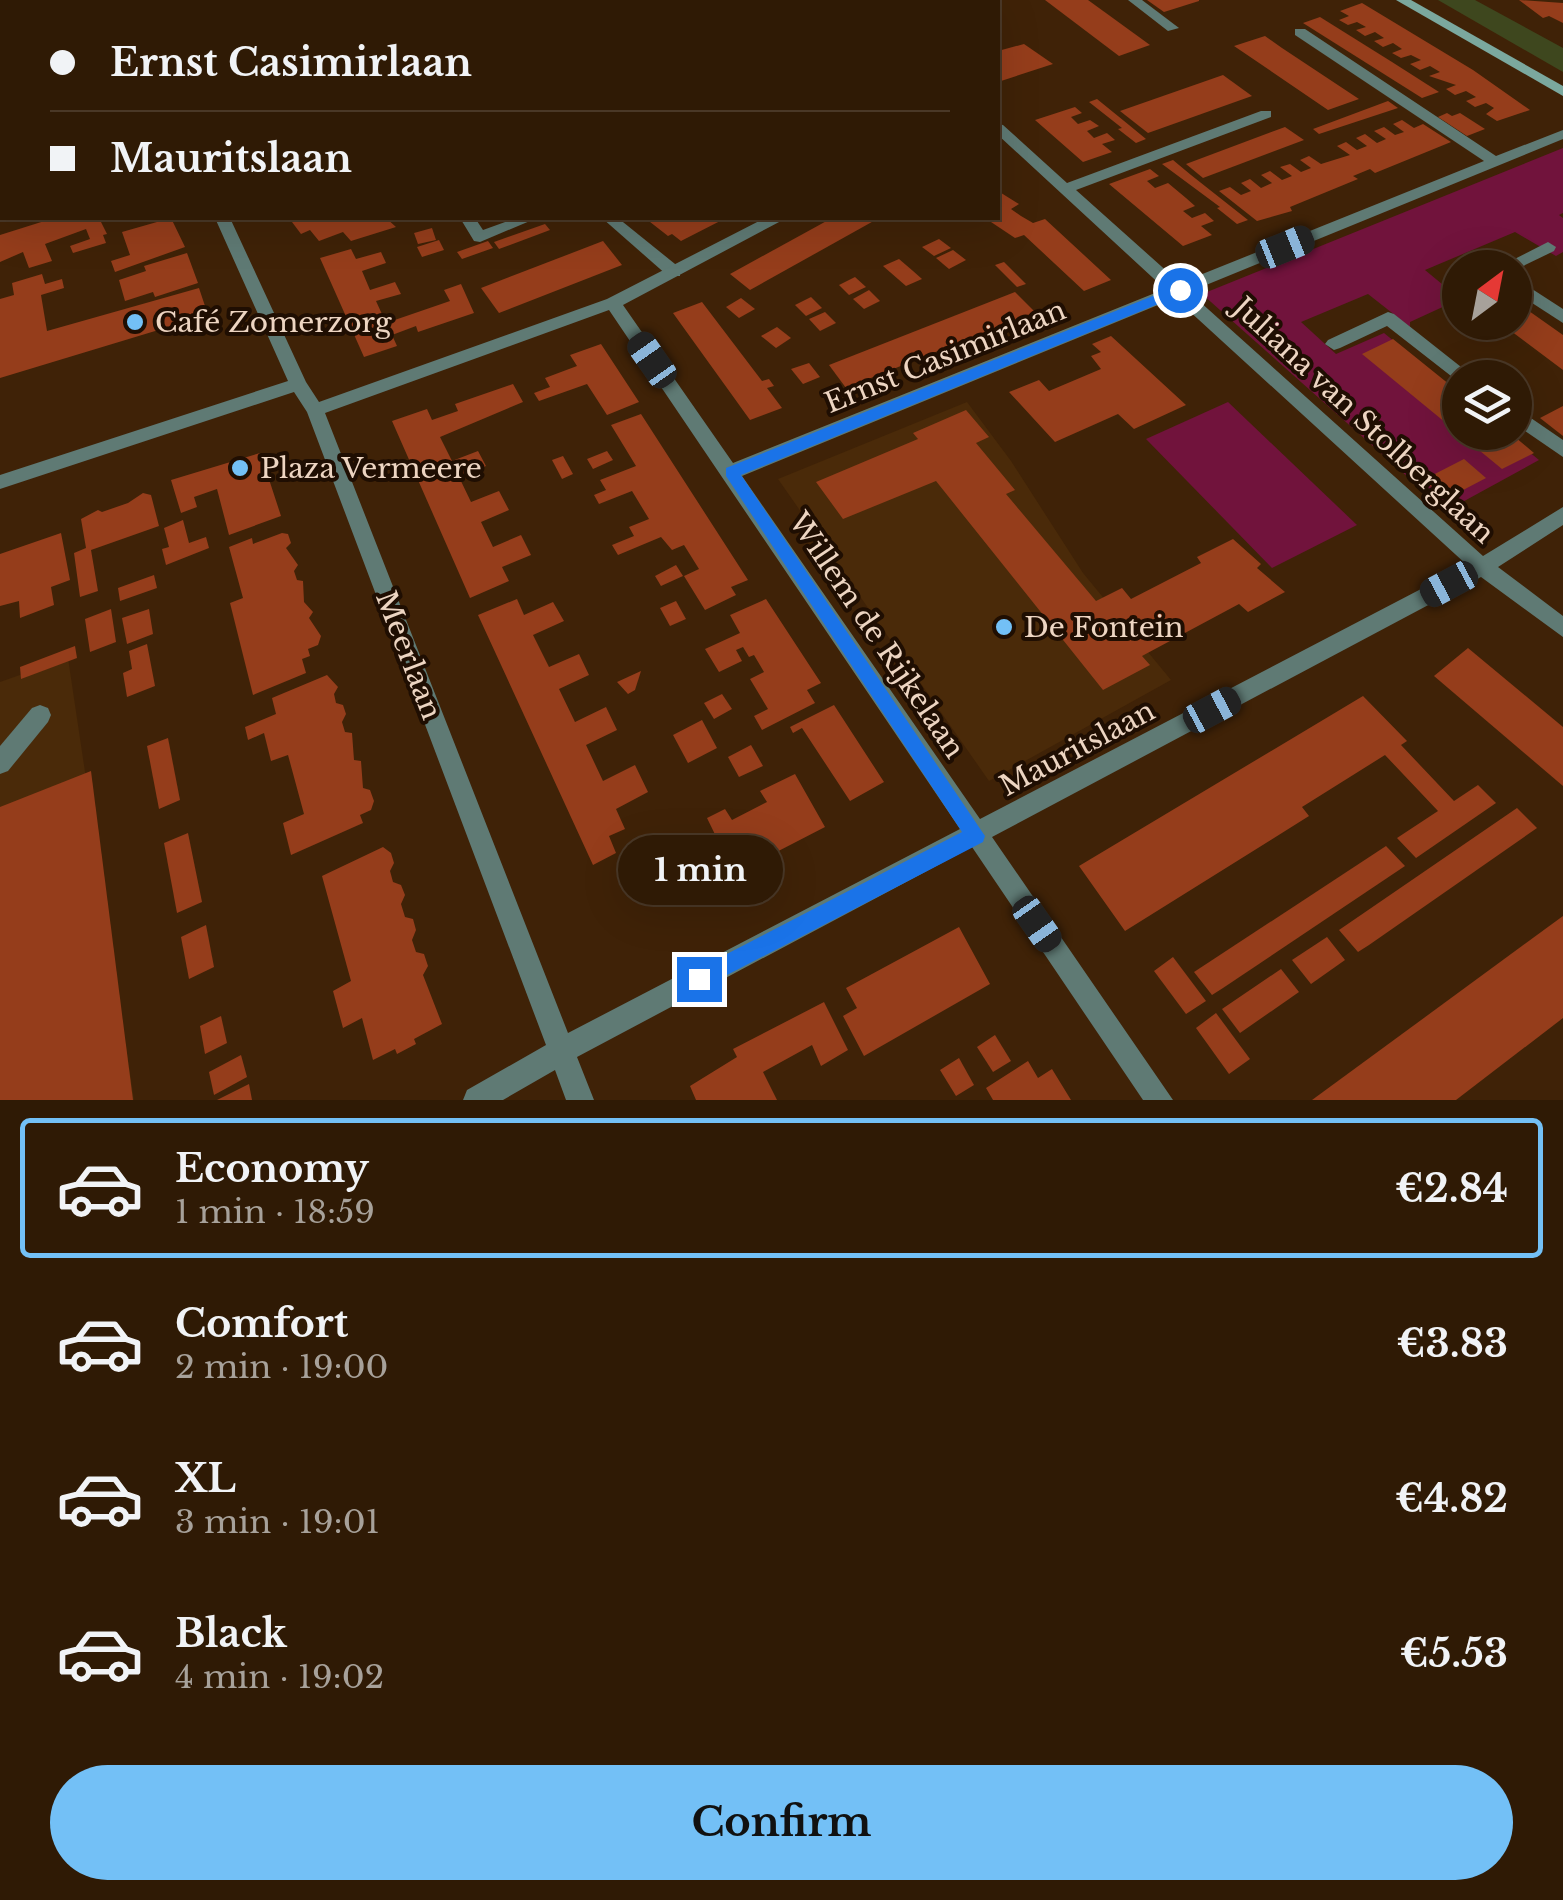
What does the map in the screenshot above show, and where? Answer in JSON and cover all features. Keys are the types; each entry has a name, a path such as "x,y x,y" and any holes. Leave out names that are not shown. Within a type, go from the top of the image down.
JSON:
{"main road":[{"path":"1402,0 1563,92"}],"street":[{"path":"1134,0 1172,28"},
{"path":"1300,32 1494,161"},
{"path":"1068,188 1266,114"},
{"name":"Juliana van Stolberglaan","path":"1000,130 1482,566 1563,628"},
{"name":"Ernst Casimirlaan","path":"731,472 1563,134"},
{"name":"Meerlaan","path":"223,220 298,384 315,410 580,1100"},
{"path":"468,220 480,236 524,220"},
{"path":"612,220 674,272"},
{"path":"315,410 613,303 772,220"},
{"path":"1532,255 1548,247"},
{"path":"1532,296 1563,317"},
{"name":"Willem de Rijkelaan","path":"613,303 1159,1100"},
{"path":"1334,344 1388,318 1443,360"},
{"path":"0,482 298,384"},
{"path":"1532,427 1563,450"},
{"name":"Mauritslaan","path":"477,1100 561,1051 976,836 1482,566 1563,515"},
{"path":"0,764 40,714"}],"shaded area":[{"path":"1438,0 1475,0 1563,48 1563,72"},
{"path":"1563,148 1563,213 1559,215 1563,218 1563,252 1556,256 1515,232 1472,250 1442,250 1442,263 1425,270 1442,284 1442,307 1410,322 1410,327 1368,294 1301,322 1336,354 1384,333 1442,380 1442,450 1527,450 1539,460 1446,511 1202,294"},
{"name":"De Fontein","path":"967,402 1011,461 1083,573 1171,680 989,781 778,479"},
{"path":"1228,402 1357,525 1272,568 1146,439"},
{"path":"68,658 134,1100 0,1100 0,682"}],"building":[{"path":"1045,0 1088,0 1150,45 1119,56"},
{"path":"1147,0 1199,0 1199,1 1164,12"},
{"path":"1519,0 1563,3 1563,23 1549,16 1543,18"},
{"path":"1362,3 1473,70 1530,110 1497,121 1486,114 1494,108 1486,103 1475,107 1466,101 1476,97 1466,91 1455,95 1446,89 1456,85 1429,76 1440,72 1430,66 1420,70 1410,64 1421,60 1411,55 1401,58 1392,53 1402,49 1393,43 1383,47 1374,41 1384,38 1375,32 1365,36 1356,30 1366,27 1339,20 1349,16 1340,11"},
{"path":"1320,17 1439,92 1422,98 1303,23"},
{"path":"1265,36 1359,99 1328,110 1234,46"},
{"path":"1024,44 1053,64 1000,81 1000,50"},
{"path":"1223,75 1252,96 1148,133 1120,111"},
{"path":"1097,99 1146,139 1136,143 1118,129 1122,128 1089,102"},
{"path":"1388,101 1398,108 1319,134 1313,129"},
{"path":"1075,107 1082,113 1071,117 1078,124 1090,120 1099,126 1087,131 1094,138 1107,133 1115,140 1102,144 1112,152 1083,162 1035,120"},
{"path":"1460,113 1485,129 1467,136 1438,117"},
{"path":"1402,120 1414,128 1423,124 1451,142 1375,173 1370,169 1353,176 1358,179 1290,207 1292,211 1257,221 1219,191 1230,187 1241,195 1251,191 1241,183 1250,179 1261,188 1272,183 1261,175 1270,171 1282,180 1292,176 1280,167 1290,164 1301,172 1311,168 1300,160 1309,156 1321,164 1350,155 1337,146 1346,142 1357,150 1367,146 1356,138 1365,134 1377,143 1386,139 1374,131 1384,127 1395,135 1404,132 1393,124"},
{"path":"1285,127 1304,140 1203,178 1186,164"},
{"path":"1173,160 1248,220 1237,224 1162,164"},
{"path":"1150,169 1159,176 1147,181 1155,188 1168,183 1195,206 1183,211 1192,218 1205,213 1214,221 1201,226 1212,235 1183,246 1109,184"},
{"path":"1000,192 1019,204 1011,209 1021,216 1033,223 1045,219 1111,280 1084,291 1024,235 1015,238 988,220 1000,220"},
{"path":"48,220 100,220 107,234 103,235 106,243 73,253 70,246 90,239 86,229 45,244 52,261 29,268 23,252 0,262 0,235"},
{"path":"172,220 185,247 115,272 111,261 130,255 122,232"},
{"path":"290,220 388,220 396,227 351,241 343,232 319,241 310,230 301,234"},
{"path":"648,220 722,220 681,241 672,234 668,236"},
{"path":"828,220 875,220 750,290 730,274"},
{"path":"545,224 550,230 499,249 494,242"},
{"path":"432,228 436,240 418,244 414,233"},
{"path":"939,239 951,248 934,256 922,247"},
{"path":"439,240 444,250 422,257 417,247"},
{"path":"488,241 493,248 462,259 457,252"},
{"path":"603,241 622,265 499,313 481,288"},
{"path":"351,249 356,259 381,252 386,263 362,271 370,290 395,282 401,294 376,301 386,323 450,301 444,290 461,284 474,313 418,332 416,326 392,335 397,346 364,357 320,258"},
{"path":"953,250 966,260 949,269 936,258"},
{"path":"187,253 198,283 155,297 153,292 125,301 119,280 146,271 144,266"},
{"path":"899,259 922,279 906,286 883,266"},
{"path":"1004,262 1026,284 1017,287 995,265"},
{"path":"42,274 45,284 62,279 64,288 41,295 47,331 199,288 208,315 0,378 0,299 14,295 12,283"},
{"path":"855,277 866,287 849,295 839,285"},
{"path":"869,290 880,301 864,309 853,299"},
{"path":"1015,292 1035,312 846,388 829,365"},
{"path":"811,297 822,308 806,316 795,305"},
{"path":"741,298 755,309 739,318 726,307"},
{"path":"702,302 762,381 769,379 774,386 767,388 782,408 750,420 673,313"},
{"path":"825,312 836,323 820,331 809,319"},
{"path":"1532,313 1563,335 1563,370 1523,340 1532,340"},
{"path":"777,327 791,338 776,348 761,336"},
{"path":"1111,336 1186,405 1134,429 1118,414 1055,442 1009,392 1039,380 1049,391 1101,369 1091,356 1101,352 1092,344"},
{"path":"1393,339 1442,378 1442,420 1362,354"},
{"path":"601,344 639,402 607,415 587,384 539,401 534,393 550,387 545,378 577,366 570,355"},
{"path":"809,363 820,377 803,384 791,369"},
{"path":"513,384 523,402 440,437 452,461 478,451 486,466 459,477 471,502 499,491 509,510 481,522 493,547 521,535 531,555 502,567 509,581 470,598 392,421 427,409 432,420 458,411 455,404"},
{"path":"1563,406 1563,436 1540,418"},
{"path":"966,410 989,437 976,443 1015,490 1006,494 1096,601 1122,588 1131,599 1201,563 1197,557 1233,539 1261,564 1257,568 1285,592 1248,612 1239,604 1142,656 1150,665 1103,690 936,481 843,519 816,482 918,439 913,433"},
{"path":"641,414 748,580 731,587 736,595 705,610 684,576 699,569 684,545 672,550 661,537 618,555 612,545 634,536 629,527 649,519 632,491 599,504 594,495 606,490 600,480 636,466 611,425"},
{"path":"1479,450 1534,453 1502,469"},
{"path":"607,451 613,460 593,469 587,459"},
{"path":"260,453 268,464 265,467 281,516 229,535 217,489 194,497 197,507 181,513 171,480"},
{"path":"563,456 573,474 562,479 552,460"},
{"path":"1464,459 1486,478 1446,499 1423,480"},
{"path":"143,493 151,495 159,526 91,550 98,591 80,597 74,553 86,548 81,519 98,510 128,503"},
{"path":"183,520 189,543 206,537 209,548 166,565 162,549 169,547 164,528"},
{"path":"61,533 70,580 51,587 54,605 20,618 19,601 0,606 0,554"},
{"path":"288,534 291,543 286,548 298,565 294,571 297,580 303,581 304,602 313,612 309,618 321,636 318,645 308,649 310,656 302,659 306,673 253,695 230,603 243,598 229,547 252,538 253,544"},
{"path":"676,565 683,576 661,586 655,576"},
{"path":"154,575 157,588 120,601 118,588"},
{"path":"517,599 524,615 553,602 564,621 533,635 549,667 579,654 589,675 559,689 575,722 606,707 617,730 586,745 603,781 635,765 648,792 616,809 625,829 609,836 616,853 593,865 478,615"},
{"path":"766,599 821,683 807,690 815,703 762,730 754,716 768,709 750,679 764,672 754,655 749,657 743,647 736,650 742,661 719,672 705,649 740,633 730,615"},
{"path":"676,601 686,619 670,626 660,608"},
{"path":"111,609 116,642 90,652 85,619"},
{"path":"149,609 153,634 127,644 122,618"},
{"path":"147,644 155,686 127,697 123,673 132,669 129,651"},
{"path":"75,646 77,658 21,679 20,667"},
{"path":"1468,648 1563,727 1563,786 1434,676"},
{"path":"641,671 635,690 628,694 617,682"},
{"path":"327,675 338,687 334,694 346,714 342,722 345,732 352,733 354,760 361,761 363,788 370,790 374,801 371,810 360,815 363,823 291,855 283,823 304,814 288,755 271,761 264,733 248,740 245,727 276,714 272,698"},
{"path":"722,694 732,709 714,719 704,703"},
{"path":"1363,696 1407,741 1401,745 1454,801 1478,785 1496,803 1416,858 1397,838 1438,811 1385,755 1302,807 1309,816 1125,931 1079,866"},
{"path":"834,705 884,782 850,801 802,728 793,733 790,727"},
{"path":"702,720 717,748 688,763 673,735"},
{"path":"168,738 180,800 159,809 147,746"},
{"path":"751,745 763,766 739,777 728,757"},
{"path":"91,771 133,1100 0,1100 0,807"},
{"path":"795,774 825,827 753,864 744,848 726,857 707,818 725,809 732,820 767,802 760,791"},
{"path":"1517,808 1537,828 1369,945 1358,952 1339,930"},
{"path":"188,833 202,902 177,913 164,843"},
{"path":"1386,846 1405,866 1223,988 1212,995 1194,972"},
{"path":"383,847 391,853 394,863 390,871 393,882 401,885 405,895 401,904 405,917 413,919 416,930 412,940 416,952 424,954 428,966 423,975 442,1024 414,1039 416,1044 397,1054 395,1049 373,1060 362,1018 343,1028 333,991 351,981 322,876"},
{"path":"1563,916 1563,1018 1456,1100 1312,1100"},
{"path":"206,925 214,967 189,979 181,937"},
{"path":"959,927 990,984 864,1056 843,1016 857,1008 846,988"},
{"path":"1327,937 1345,960 1311,984 1292,960"},
{"path":"1173,957 1206,1001 1186,1014 1154,971"},
{"path":"1281,969 1299,992 1240,1033 1222,1009"},
{"path":"824,1002 848,1050 821,1066 812,1045 763,1072 777,1100 696,1100 690,1086 737,1057 733,1049"},
{"path":"1216,1013 1250,1059 1229,1074 1196,1028"},
{"path":"221,1016 227,1043 205,1054 200,1026"},
{"path":"995,1035 1011,1061 993,1072 977,1047"},
{"path":"241,1055 247,1077 214,1095 209,1072"},
{"path":"959,1058 974,1085 956,1096 940,1070"},
{"path":"1028,1061 1038,1078 1052,1069 1071,1100 993,1100 986,1088"},
{"path":"249,1084 252,1100 217,1100"}],"place":[{"name":"Café Zomerzorg","path":"135,322"},
{"name":"Plaza Vermeere","path":"240,468"},
{"name":"De Fontein","path":"1004,627"}],"route":[{"path":"699,979 976,836 731,472 1180,290"}]}
